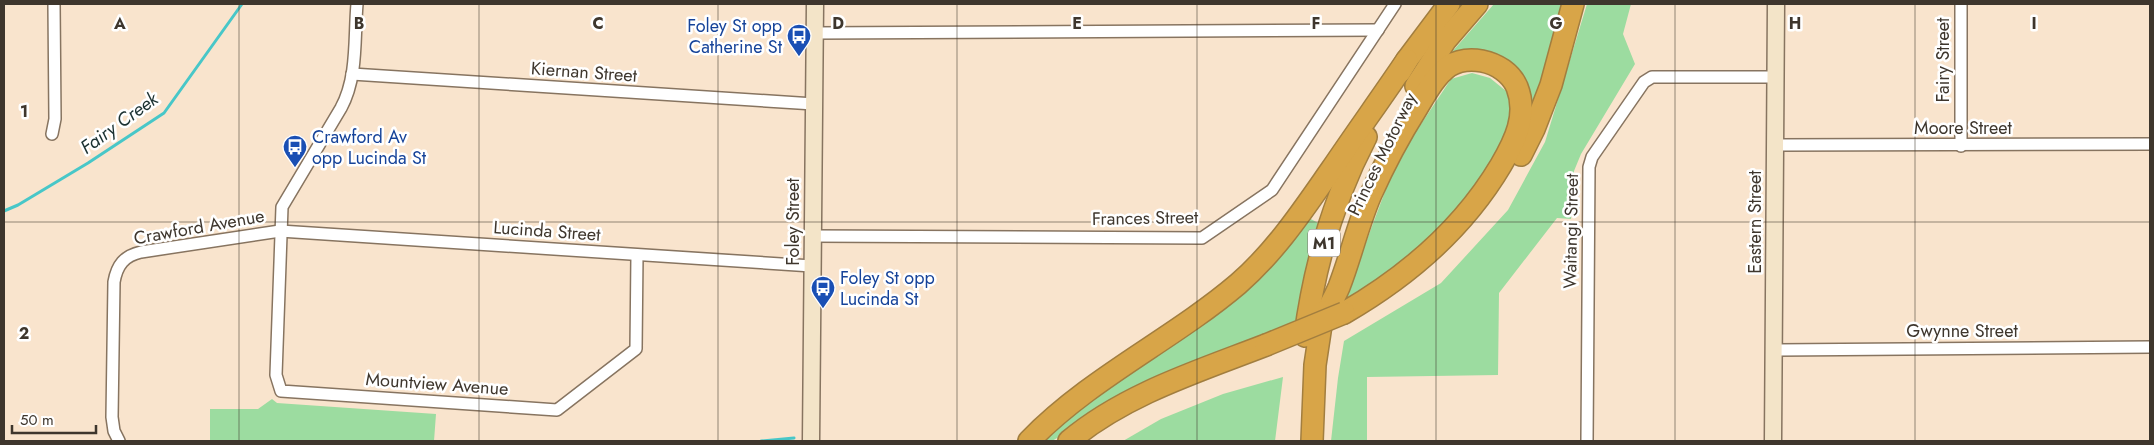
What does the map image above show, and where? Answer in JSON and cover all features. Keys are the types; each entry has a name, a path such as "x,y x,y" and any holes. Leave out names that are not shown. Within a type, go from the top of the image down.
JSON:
{"highway":[{"name":"Princes Motorway","path":"1297,441 1300,376 1309,309 1323,246 1347,178 1364,141 1407,60 1449,4"},
{"name":"Princes Motorway","path":"1312,441 1313,392 1335,321 1351,211 1404,104 1445,41 1476,4"},
{"path":"1090,441 1124,419 1168,397 1335,321 1374,309 1427,272 1460,240 1500,191 1520,158 1551,85 1573,4"},
{"path":"1029,441 1082,395 1212,305 1268,254 1294,224 1407,60"},
{"path":"1475,60 1497,66 1515,83 1520,98 1522,115 1513,145 1492,180 1477,202 1439,244 1390,285 1335,321 1338,287 1371,195 1395,146 1429,89 1444,70 1458,62 1475,60"},
{"path":"1069,441 1104,416 1133,400 1191,374 1265,352"}],"main road":[{"name":"Foley Street","path":"811,441 815,4"},
{"name":"Eastern Street","path":"1773,441 1776,4"}],"street":[{"path":"52,134 55,118 54,4"},
{"name":"Crawford Avenue","path":"119,441 114,431 112,418 114,289 115,275 121,262 140,252 280,231 282,207 342,108 349,91 357,4"},
{"name":"Frances Street","path":"813,236 1202,238 1272,190 1395,4"},
{"name":"Fairy Street","path":"1960,146 1961,4"},
{"path":"815,33 1378,30"},
{"name":"Kiernan Street","path":"352,74 814,104"},
{"name":"Waitangi Street","path":"1587,441 1589,168 1592,157 1644,82 1652,77 1776,77"},
{"name":"Moore Street","path":"1775,145 2150,144"},
{"name":"Lucinda Street","path":"280,231 812,266"},
{"name":"Mountview Avenue","path":"280,231 276,375 281,391 557,410 636,349 637,255"},
{"name":"Gwynne Street","path":"1774,350 2150,347"}],"green space":[{"path":"1494,4 1562,4 1532,113 1517,70 1444,61"},
{"path":"1587,4 1631,4 1623,34 1635,64 1581,154 1574,171 1571,219 1557,218 1499,293 1498,375 1367,377 1367,441 1331,441 1344,341 1441,283 1508,210 1545,142"},
{"path":"1472,73 1490,78 1506,91 1513,108 1510,132 1447,230 1343,304 1390,178 1415,133 1451,79"},
{"path":"1309,218 1320,224 1296,326 1147,385 1052,441 1042,441 1091,397"},
{"path":"1283,377 1275,441 1123,441 1161,419 1223,394"},
{"path":"272,399 277,403 436,414 434,441 210,441 210,409 258,409"}],"waterway":[{"name":"Fairy Creek","path":"4,211 18,205 88,163 164,113 242,4"},
{"path":"761,441 794,438"}],"place":[{"name":"Foley St opp Catherine St","path":"799,57"},
{"name":"Crawford Av opp Lucinda St","path":"295,168"},
{"name":"Foley St opp Lucinda St","path":"823,309"}]}
